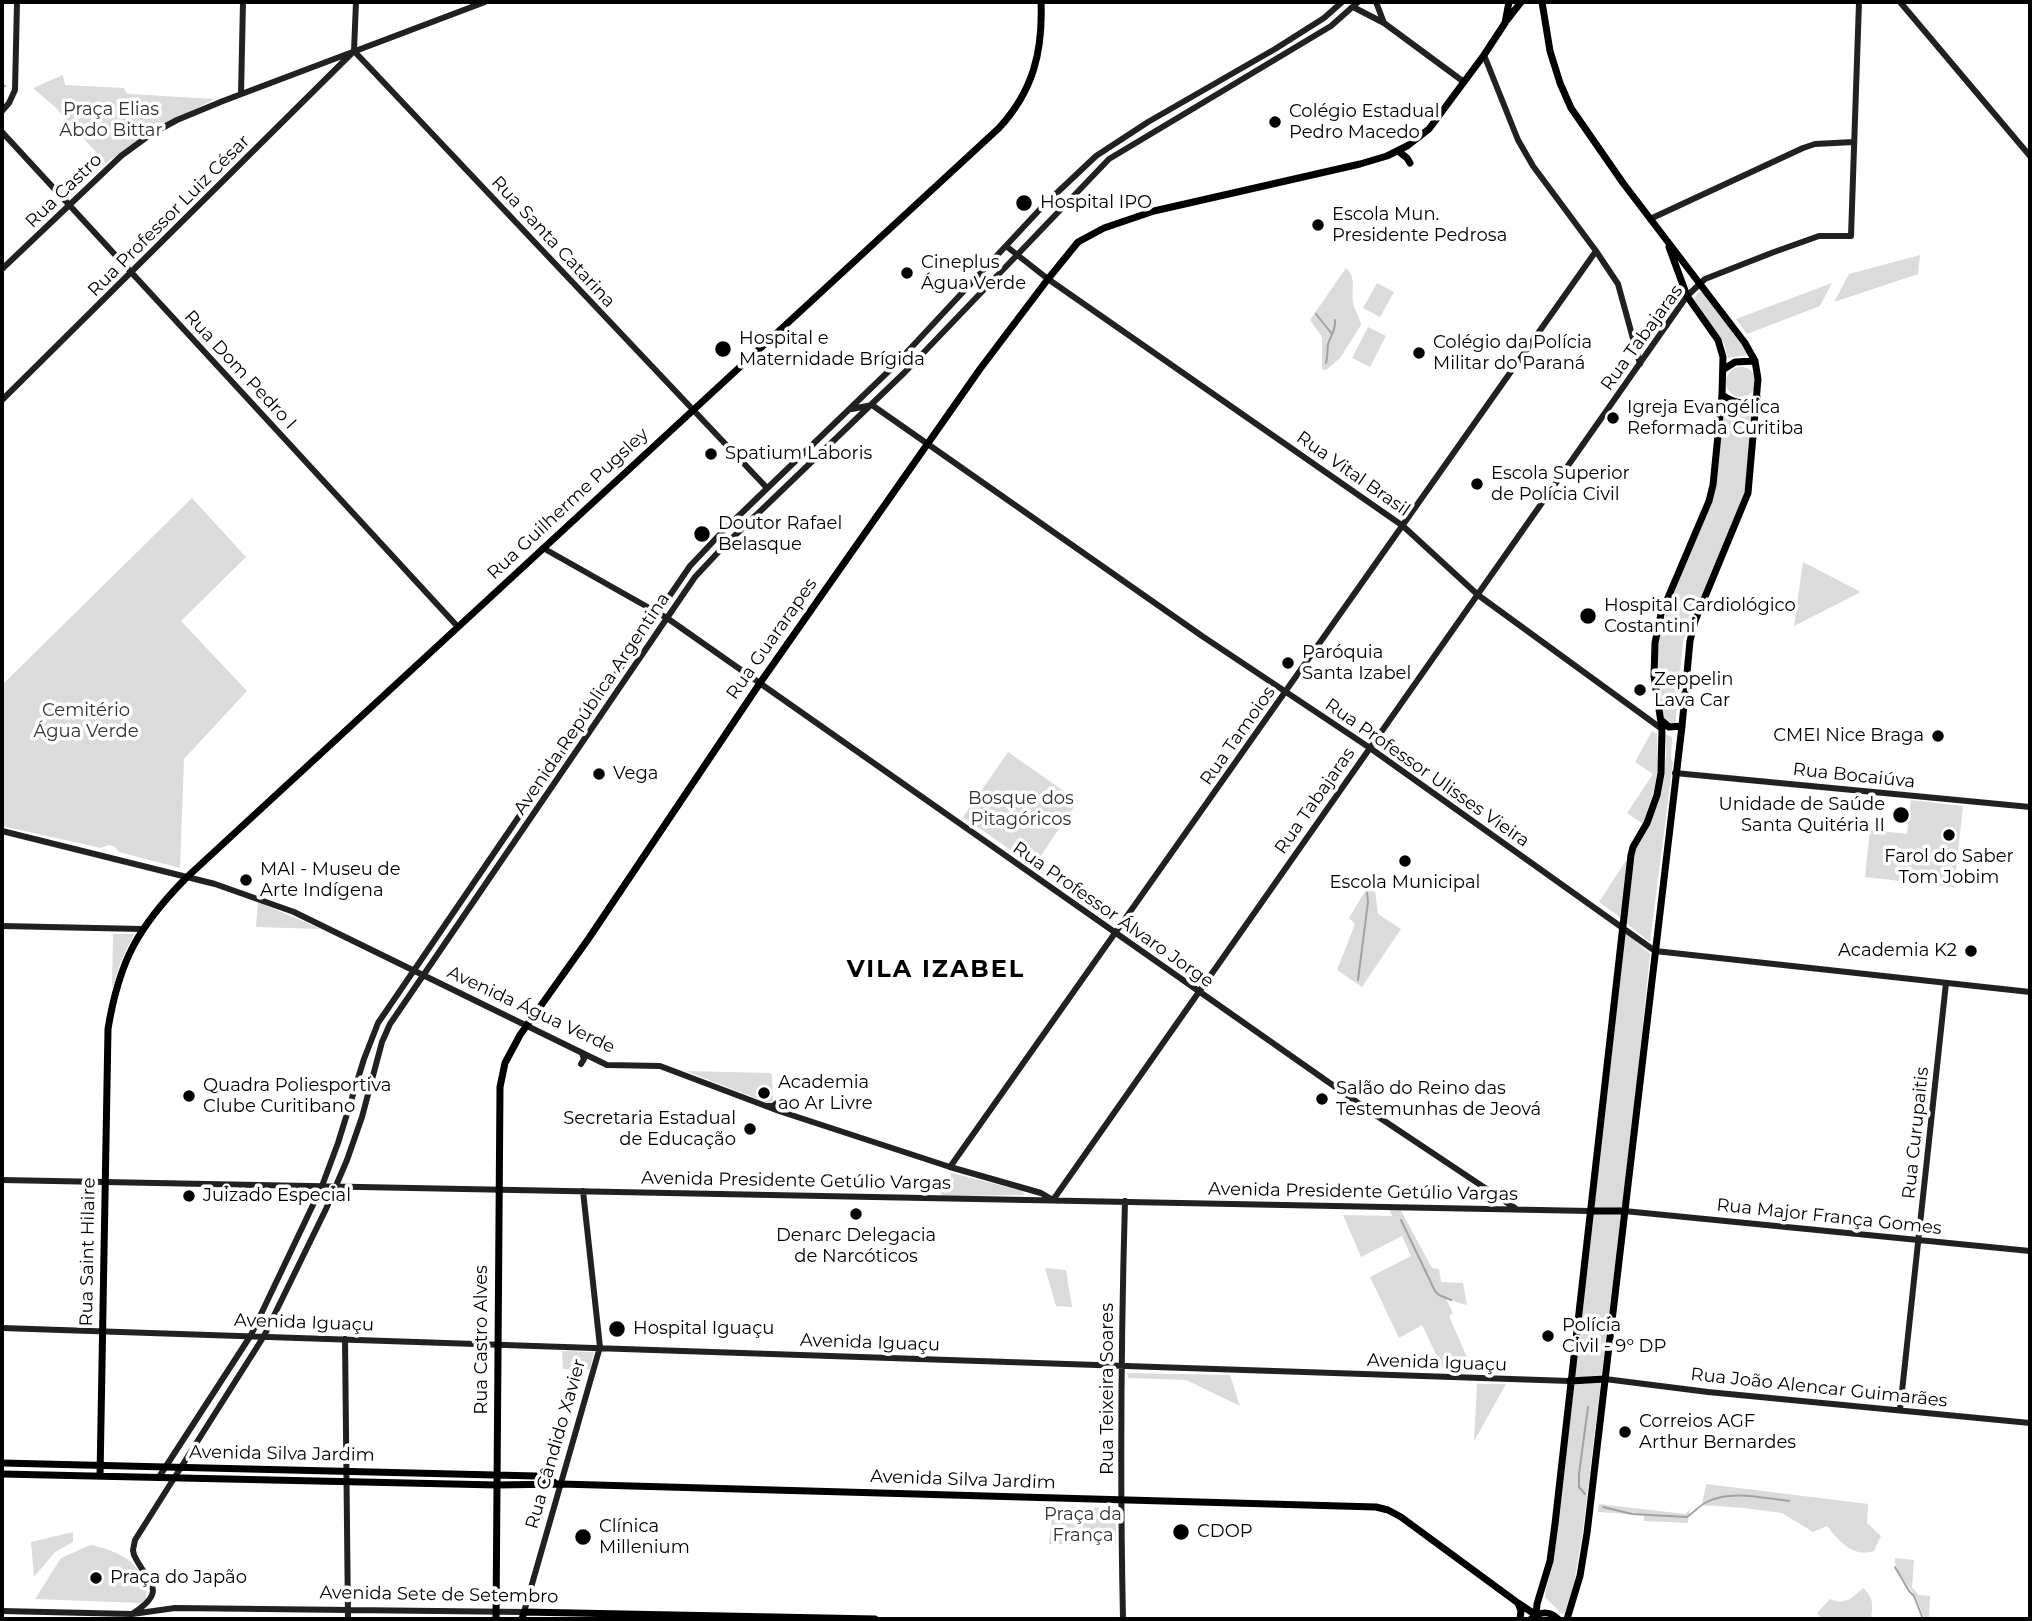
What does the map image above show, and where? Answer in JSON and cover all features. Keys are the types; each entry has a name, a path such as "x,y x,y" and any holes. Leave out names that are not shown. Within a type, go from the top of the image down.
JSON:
{"main road":[{"name":"Rua Guilherme Pugsley","path":"108,1029 119,977 130,951 158,907 186,878 1005,121 1023,96 1035,67 1042,33 1041,2"},
{"path":"1505,23 1509,2"},
{"path":"1410,163 1398,151 1414,142 1429,128 1521,2"},
{"path":"1542,2 1550,51 1567,100 1599,150 1745,342 1755,361 1758,379 1748,493 1692,631 1586,1544 1577,1589 1567,1619"},
{"name":"Rua Guararapes","path":"505,1063 526,1025 589,938 760,683 980,369 1078,242 1104,228 1154,211 1360,164 1398,151"},
{"path":"1533,1617 1550,1562 1633,847 1647,822 1661,774 1662,720 1654,676 1655,643 1661,614 1710,497 1715,474 1723,357 1718,340 1687,296 1666,240"},
{"path":"1724,369 1735,362 1755,361"},
{"path":"1722,395 1741,403 1757,397"},
{"path":"1662,720 1669,727 1682,726"},
{"path":"1662,729 1673,734 1679,741"},
{"name":"Rua Saint Hilaire","path":"100,1476 108,1029"},
{"name":"Rua Castro Alves","path":"496,1616 500,1087 505,1063"},
{"path":"1590,1210 1625,1211"},
{"path":"1570,1381 1605,1379"},
{"name":"Avenida Silva Jardim","path":"2,1463 497,1475 540,1477 561,1484"},
{"path":"196,1468 208,1479"},
{"name":"Avenida Silva Jardim","path":"2,1474 497,1485 561,1484 1364,1506 1388,1510 1420,1523"},
{"path":"1401,1517 1528,1610 1533,1617"},
{"path":"1495,1576 1498,1588"},
{"path":"1518,1604 1520,1619"},
{"path":"1528,1610 1537,1604"},
{"path":"1533,1617 1547,1613 1558,1619"},
{"name":"Avenida Sete de Setembro","path":"523,1616 875,1619"}],"street":[{"path":"2,111 15,90 17,2"},
{"path":"241,94 244,2"},
{"path":"354,51 356,2"},
{"name":"Rua Castro","path":"2,270 121,156 140,141 177,120 485,2"},
{"name":"Avenida República Argentina","path":"132,1614 146,1605 153,1590 150,1579 134,1555 133,1545 264,1336 336,1186 355,1137 386,1033 662,616 696,559 850,410 927,332 1044,205 1103,150 1275,49 1324,18 1342,2"},
{"path":"1376,2 1384,23"},
{"path":"1699,283 1810,239 1830,235 1851,236 1858,2"},
{"path":"1900,2 2030,156"},
{"path":"1355,4 1464,82"},
{"name":"Avenida República Argentina","path":"159,1478 251,1335 323,1186 373,1032 413,969 662,616 712,558 872,405 1109,159 1331,26 1355,4"},
{"name":"Rua Professor Luiz César","path":"2,400 354,51"},
{"name":"Rua Santa Catarina","path":"354,51 767,488"},
{"path":"1484,55 1518,139 1533,166 1618,284 1640,364"},
{"name":"Rua Dom Pedro I","path":"2,132 458,627"},
{"path":"1650,219 1803,148 1835,141 1854,142"},
{"name":"Rua Vital Brasil","path":"1006,246 1048,279 1403,526 1478,595 1662,729"},
{"name":"Rua Tamoios","path":"950,1167 1596,251"},
{"name":"Rua Tabajaras","path":"1053,1200 1687,296 1699,283"},
{"path":"850,410 872,405"},
{"name":"Rua Professor Ulisses Vieira","path":"872,405 1202,636 1370,748 1655,951 2030,992"},
{"name":"Rua Professor Álvaro Jorge","path":"543,548 662,616 1364,1108 1516,1209"},
{"name":"Rua Bocaiúva","path":"1675,772 2030,807"},
{"name":"Avenida Água Verde","path":"2,831 226,887 280,906 607,1065 660,1066 779,1111 950,1167 1034,1190 1053,1200"},
{"path":"2,926 142,929"},
{"name":"Rua Curupaitis","path":"1900,1410 1945,983"},
{"path":"581,1065 584,1059 582,1053"},
{"path":"765,1106 773,1106 779,1101"},
{"name":"Avenida Presidente Getúlio Vargas","path":"2,1180 1590,1210"},
{"path":"1034,1190 1037,1199"},
{"name":"Rua Cândido Xavier","path":"523,1616 600,1347 583,1191"},
{"name":"Rua Teixeira Soares","path":"1123,1619 1121,1500 1125,1201"},
{"name":"Rua Major França Gomes","path":"1625,1211 2030,1251"},
{"name":"Avenida Iguaçu","path":"2,1328 1570,1381"},
{"path":"235,1335 242,1341 243,1349"},
{"path":"345,1339 348,1619"},
{"name":"Rua João Alencar Guimarães","path":"1605,1379 2030,1423"},
{"name":"Avenida Sete de Setembro","path":"2,1611 132,1614 175,1608 348,1609 523,1616"}],"green space":[{"name":"Praça Elias Abdo Bittar","path":"63,75 65,85 124,88 126,93 130,94 215,99 145,135 106,163 55,107 33,88"},
{"path":"1920,255 1918,274 1834,302 1849,274"},
{"path":"1346,268 1351,276 1353,302 1361,325 1340,358 1326,370 1322,369 1322,337 1310,320"},
{"path":"1377,283 1394,292 1380,317 1363,308"},
{"path":"1832,283 1820,306 1747,334 1736,319"},
{"path":"1702,292 1748,355 1728,358 1724,344 1694,299"},
{"path":"1368,327 1386,336 1370,367 1352,358"},
{"path":"1741,367 1752,371 1756,382 1752,393 1741,397 1730,393 1726,382 1730,371"},
{"path":"1725,400 1753,402 1745,490 1683,641 1675,727 1664,722 1657,655 1662,626 1682,567 1714,493"},
{"name":"Cemitério Água Verde","path":"192,498 246,557 181,621 247,691 184,759 180,868 119,852 109,845 101,848 2,826 2,685"},
{"path":"1803,562 1861,592 1794,626"},
{"path":"1652,731 1657,734 1658,765 1655,787 1643,824 1627,813 1653,774 1635,762"},
{"path":"1665,734 1672,737 1673,763 1650,942 1626,923 1636,847 1662,785 1666,754"},
{"name":"Bosque dos Pitagóricos","path":"1008,752 1078,801 1034,866 963,817"},
{"path":"1911,800 1963,806 1954,887 1865,877 1870,830 1907,834"},
{"path":"1627,859 1620,917 1599,902"},
{"path":"1367,888 1375,890 1378,914 1401,929 1362,987 1337,970 1355,924 1349,918"},
{"path":"258,902 321,929 256,927"},
{"path":"1623,930 1650,954 1583,1529 1574,1584 1562,1614 1545,1594 1553,1563 1570,1381"},
{"path":"113,934 134,934 112,989"},
{"path":"686,1071 770,1073 773,1101 768,1103"},
{"path":"952,1173 1023,1191 1024,1195 943,1196 941,1190"},
{"path":"1389,1209 1400,1209 1432,1268 1439,1269 1441,1282 1463,1283 1467,1305 1446,1299 1453,1313 1449,1316 1470,1369 1443,1369 1422,1325 1399,1338 1370,1277 1411,1256 1402,1236 1361,1257 1343,1215 1392,1216"},
{"path":"1045,1268 1066,1270 1072,1307 1056,1306"},
{"path":"562,1351 594,1352 590,1369 563,1369"},
{"path":"1127,1373 1230,1375 1240,1406 1186,1380 1128,1378"},
{"path":"1477,1384 1506,1384 1474,1441"},
{"path":"1706,1484 1868,1504 1867,1523 1881,1536 1874,1551 1859,1552 1847,1547 1827,1526 1813,1532 1782,1513 1702,1505"},
{"path":"1599,1504 1685,1514 1690,1509 1688,1523 1644,1521 1644,1515 1598,1512"},
{"name":"Praça da França","path":"1053,1507 1116,1508 1116,1544 1049,1544"},
{"path":"73,1532 73,1542 55,1552 34,1577 31,1542"},
{"name":"Praça do Japão","path":"90,1545 122,1556 138,1569 146,1589 146,1601 35,1599 61,1558"},
{"path":"1895,1558 1914,1560 1912,1588 1918,1595 1930,1596 1929,1619 1925,1619 1916,1598 1900,1574"},
{"path":"1863,1588 1872,1602 1871,1619 1822,1619 1817,1613 1830,1599 1844,1601"}],"waterway":[{"path":"1316,314 1332,334"},
{"path":"1326,363 1335,320"},
{"path":"1358,980 1367,892"},
{"path":"1401,1220 1435,1291 1451,1300"},
{"path":"1585,1494 1579,1487 1579,1474 1588,1407"},
{"path":"1603,1507 1632,1514 1687,1517 1705,1503 1724,1496 1789,1501"},
{"path":"1895,1567 1914,1596 1923,1619"}],"place":[{"name":"Colégio Estadual Pedro Macedo","path":"1275,122"},
{"name":"Hospital IPO","path":"1024,203"},
{"name":"Escola Mun. Presidente Pedrosa","path":"1318,225"},
{"name":"Cineplus Água Verde","path":"907,273"},
{"name":"Hospital e Maternidade Brígida","path":"723,349"},
{"name":"Colégio da Polícia Militar do Paraná","path":"1419,353"},
{"name":"Igreja Evangélica Reformada Curitiba","path":"1613,418"},
{"name":"Spatium Laboris","path":"711,454"},
{"name":"Escola Superior de Polícia Civil","path":"1477,484"},
{"name":"Doutor Rafael Belasque","path":"702,534"},
{"name":"Hospital Cardiológico Costantini","path":"1588,616"},
{"name":"Paróquia Santa Izabel","path":"1288,663"},
{"name":"Zeppelin Lava Car","path":"1640,690"},
{"name":"CMEI Nice Braga","path":"1938,736"},
{"name":"Vega","path":"599,774"},
{"name":"Unidade de Saúde Santa Quitéria II","path":"1901,815"},
{"name":"Farol do Saber Tom Jobim","path":"1949,835"},
{"name":"Escola Municipal","path":"1405,861"},
{"name":"MAI - Museu de Arte Indígena","path":"246,880"},
{"name":"Academia K2","path":"1971,951"},
{"name":"Academia ao Ar Livre","path":"764,1093"},
{"name":"Quadra Poliesportiva Clube Curitibano","path":"189,1096"},
{"name":"Salão do Reino das Testemunhas de Jeová","path":"1322,1099"},
{"name":"Secretaria Estadual de Educação","path":"750,1129"},
{"name":"Juizado Especial","path":"189,1196"},
{"name":"Denarc Delegacia de Narcóticos","path":"856,1214"},
{"name":"Hospital Iguaçu","path":"617,1329"},
{"name":"Polícia Civil - 9º DP","path":"1548,1336"},
{"name":"Correios AGF Arthur Bernardes","path":"1625,1432"},
{"name":"CDOP","path":"1181,1532"},
{"name":"Clínica Millenium","path":"583,1537"},
{"name":"Praça do Japão","path":"96,1578"}],"district":[{"name":"VILA IZABEL","path":"936,970"}]}
